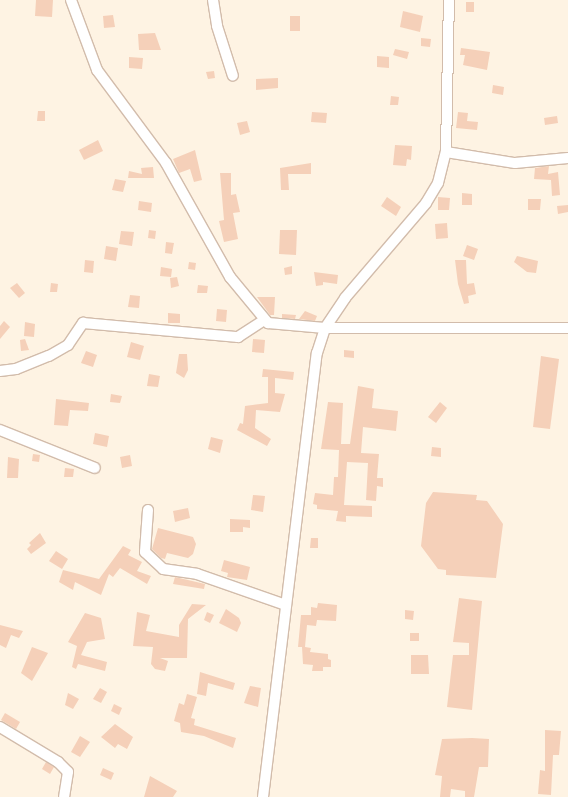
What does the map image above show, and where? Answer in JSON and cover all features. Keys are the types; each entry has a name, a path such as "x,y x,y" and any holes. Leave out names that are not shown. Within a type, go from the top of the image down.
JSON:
{"street":[{"path":"71,0 98,70 127,114 157,150 230,277 264,320 274,325 325,328 568,328"},
{"path":"213,0 217,26 233,76"},
{"path":"263,797 317,353 325,328 362,276 426,203 438,183 446,152 449,0"},
{"path":"446,152 516,163 568,158"},
{"path":"0,371 16,369 49,356 68,345 83,323 238,337 264,320"},
{"path":"0,430 95,468"},
{"path":"148,510 145,552 163,569 198,574 286,605"},
{"path":"0,727 58,762 68,772 64,797"}],"building":[{"path":"36,0 53,0 52,17 35,16"},
{"path":"466,2 474,2 474,12 466,12"},
{"path":"403,11 423,16 420,32 400,27"},
{"path":"113,15 115,27 104,28 103,16"},
{"path":"290,16 300,16 300,31 290,31"},
{"path":"155,33 161,50 139,50 138,34"},
{"path":"421,38 431,39 430,47 421,46"},
{"path":"461,48 490,52 487,70 463,65 465,55 460,55"},
{"path":"395,49 409,52 407,59 393,55"},
{"path":"377,56 389,57 389,68 377,67"},
{"path":"129,57 143,58 142,69 129,68"},
{"path":"214,71 215,78 208,79 206,72"},
{"path":"278,78 278,88 256,90 256,79"},
{"path":"493,85 504,87 503,95 492,93"},
{"path":"391,96 399,97 398,105 390,105"},
{"path":"38,111 45,111 45,121 37,121"},
{"path":"312,112 327,113 326,123 311,122"},
{"path":"458,112 468,113 467,121 478,122 477,130 456,128"},
{"path":"557,116 558,123 545,125 544,118"},
{"path":"247,121 250,132 240,135 237,123"},
{"path":"98,140 103,151 84,160 79,150"},
{"path":"395,145 412,146 411,160 407,159 406,166 393,165"},
{"path":"195,150 202,180 194,182 190,169 179,173 173,159"},
{"path":"311,163 311,174 288,174 289,190 281,190 280,168"},
{"path":"549,166 548,174 558,172 560,195 552,196 551,180 534,179 535,168"},
{"path":"153,167 154,178 128,178 129,171 142,174 141,168"},
{"path":"220,173 231,173 231,195 236,194 240,212 233,213 238,239 224,242 219,221 224,220"},
{"path":"115,179 126,181 123,192 112,190"},
{"path":"462,193 472,194 472,205 462,205"},
{"path":"387,197 401,207 396,216 381,206"},
{"path":"438,197 450,198 449,210 438,210"},
{"path":"528,199 541,199 540,210 528,210"},
{"path":"139,201 152,203 151,212 138,210"},
{"path":"568,205 568,212 558,214 557,206"},
{"path":"447,223 448,238 436,239 435,224"},
{"path":"149,230 156,231 155,239 148,238"},
{"path":"280,230 297,230 296,255 279,254"},
{"path":"121,231 134,232 132,246 119,244"},
{"path":"166,242 174,243 172,254 165,253"},
{"path":"467,245 478,249 474,260 463,256"},
{"path":"106,246 118,248 116,261 104,259"},
{"path":"517,256 538,261 536,273 527,272 514,262"},
{"path":"85,260 94,261 93,273 84,272"},
{"path":"455,260 466,260 467,284 474,283 476,294 468,296 469,303 464,304 458,284"},
{"path":"189,262 196,263 195,270 188,269"},
{"path":"292,266 292,274 285,275 284,268"},
{"path":"161,267 172,269 171,277 160,276"},
{"path":"314,272 338,275 337,284 323,282 323,285 316,286"},
{"path":"177,277 179,286 171,288 170,278"},
{"path":"17,283 25,293 19,298 10,288"},
{"path":"51,283 58,284 57,292 50,292"},
{"path":"198,285 208,286 207,293 197,293"},
{"path":"130,295 140,296 139,308 128,307"},
{"path":"257,297 275,297 274,315 270,315"},
{"path":"217,309 227,310 226,322 216,321"},
{"path":"305,311 317,316 315,321 299,319"},
{"path":"168,313 180,314 180,323 168,323"},
{"path":"282,314 296,315 295,319 282,318"},
{"path":"4,321 10,327 0,339 0,326"},
{"path":"25,322 35,324 34,337 24,336"},
{"path":"25,339 29,350 21,351 20,340"},
{"path":"253,339 265,340 264,353 252,352"},
{"path":"131,342 144,346 140,360 127,357"},
{"path":"344,350 354,351 354,358 344,357"},
{"path":"86,351 97,355 93,367 81,363"},
{"path":"179,354 187,354 188,370 184,378 176,373"},
{"path":"541,356 559,359 550,429 533,427"},
{"path":"263,369 294,372 293,380 275,378 275,393 285,394 280,412 256,410 255,428 271,439 267,446 237,430 240,423 243,424 245,406 268,403 268,377 262,377"},
{"path":"149,374 160,376 158,387 147,386"},
{"path":"358,386 374,389 372,408 398,411 396,431 363,427 361,453 379,454 377,478 383,478 383,487 377,486 376,501 366,500 368,463 347,462 344,505 372,506 372,517 346,516 346,522 336,521 338,511 317,509 317,505 313,504 315,493 333,495 334,477 338,477 339,450 321,449 328,402 343,403 341,444 350,444"},
{"path":"111,394 122,396 120,403 110,402"},
{"path":"56,399 89,403 88,411 70,410 68,426 54,425"},
{"path":"440,402 447,408 436,423 428,417"},
{"path":"95,433 109,436 107,447 93,444"},
{"path":"211,437 223,440 220,453 208,449"},
{"path":"432,447 441,448 441,457 431,456"},
{"path":"33,454 40,455 39,462 32,461"},
{"path":"130,455 132,466 122,468 120,457"},
{"path":"8,457 19,459 18,478 7,478"},
{"path":"65,468 74,469 73,477 64,477"},
{"path":"433,492 477,495 476,500 487,501 503,524 496,578 446,575 446,570 438,569 421,546 426,503"},
{"path":"253,495 265,496 263,512 251,510"},
{"path":"188,508 190,518 175,522 173,511"},
{"path":"230,519 250,520 250,528 243,527 243,532 230,532"},
{"path":"158,528 193,537 196,544 193,554 188,558 167,553 165,559 161,558 152,549"},
{"path":"40,533 46,543 31,554 27,549 31,545 29,543"},
{"path":"311,538 318,538 318,548 310,548"},
{"path":"123,546 131,550 128,555 142,562 137,571 151,576 147,584 120,568 113,577 109,574 101,595 75,582 73,590 59,582 63,570 99,579"},
{"path":"56,551 68,559 62,569 49,561"},
{"path":"224,560 250,567 247,580 227,577 228,573 221,571"},
{"path":"175,577 205,584 204,589 173,584"},
{"path":"459,598 482,601 472,710 447,707 453,655 469,655 469,643 453,642"},
{"path":"318,603 337,605 336,621 317,620 316,626 307,625 305,647 311,648 310,652 328,654 328,659 331,660 331,667 323,667 323,671 312,671 313,665 303,664 302,647 298,647 301,615 311,615 311,607 317,608"},
{"path":"192,604 206,605 188,619 187,658 160,658 168,661 165,671 155,669 151,664 153,647 133,646 137,612 150,615 146,631 179,637 179,625"},
{"path":"226,609 239,618 241,623 237,632 219,623"},
{"path":"405,610 414,611 413,620 405,619"},
{"path":"207,612 214,615 210,623 204,620"},
{"path":"85,613 101,618 105,639 87,642 81,655 107,662 105,671 78,664 76,669 72,667 77,646 68,642"},
{"path":"0,625 23,631 19,638 11,635 6,648 0,645"},
{"path":"410,633 419,633 419,641 410,641"},
{"path":"32,647 48,653 32,681 21,673"},
{"path":"411,655 428,655 429,674 411,674"},
{"path":"200,672 235,683 233,690 208,683 206,696 197,694"},
{"path":"250,686 261,688 258,707 244,703"},
{"path":"100,688 107,692 101,703 93,699"},
{"path":"68,693 79,699 73,709 65,705"},
{"path":"187,694 197,697 191,718 195,719 194,725 236,738 233,748 204,736 181,732 180,723 174,721 179,703 184,705"},
{"path":"114,704 122,708 119,715 111,711"},
{"path":"5,713 20,722 16,729 1,720"},
{"path":"115,724 133,737 127,749 118,744 115,748 101,737"},
{"path":"545,730 561,731 559,755 553,755 551,795 538,794 540,770 545,771"},
{"path":"80,736 90,742 80,757 71,752"},
{"path":"442,739 489,739 488,767 479,767 474,797 465,797 465,791 451,789 450,797 440,797 442,776 435,775"},
{"path":"46,762 54,767 50,774 42,769"},
{"path":"103,768 114,773 111,780 100,775"},
{"path":"150,776 177,791 173,797 144,797"}]}
